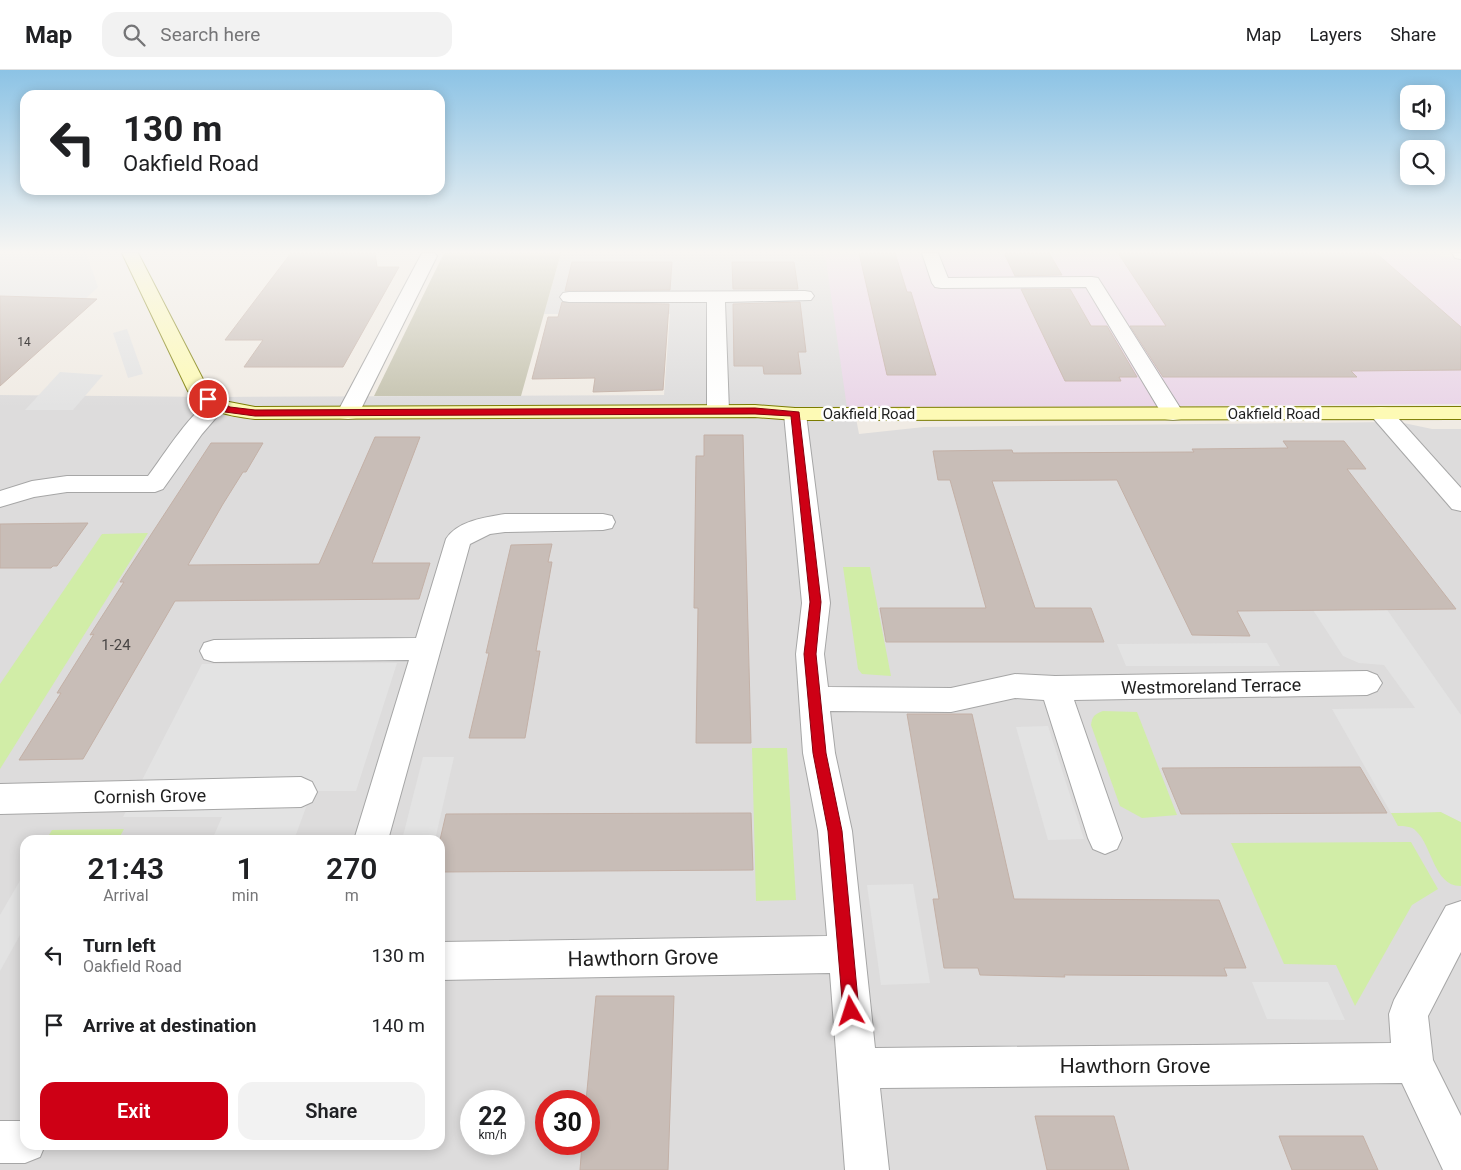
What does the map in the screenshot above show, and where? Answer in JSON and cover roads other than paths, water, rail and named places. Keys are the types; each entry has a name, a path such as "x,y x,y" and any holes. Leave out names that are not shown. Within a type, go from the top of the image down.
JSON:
{"street":[{"name":"Oakfield Road","path":"155,304 199,393 216,405 228,410 255,413 718,411 796,414 1461,413"},
{"path":"348,413 403,304"},
{"path":"716,304 718,411"},
{"path":"1106,304 1173,414"},
{"path":"0,499 32,489 67,484 154,484 194,429 216,405"},
{"path":"1381,413 1461,503"},
{"path":"796,414 816,602 810,654 819,753 835,831 867,1170"},
{"path":"372,835 459,539 484,526 506,523 603,522"},
{"path":"214,651 427,649"},
{"name":"Westmoreland Terrace","path":"814,698 951,700 1015,686 1055,688 1368,684"},
{"path":"1055,688 1105,838"},
{"name":"Cornish Grove","path":"0,799 301,792"},
{"path":"1461,919 1459,919 1408,1014 1413,1064 1461,1161"},
{"name":"Hawthorn Grove","path":"445,961 846,954"},
{"name":"Hawthorn Grove","path":"857,1068 1413,1064"},
{"path":"0,1142 20,1142"}]}
